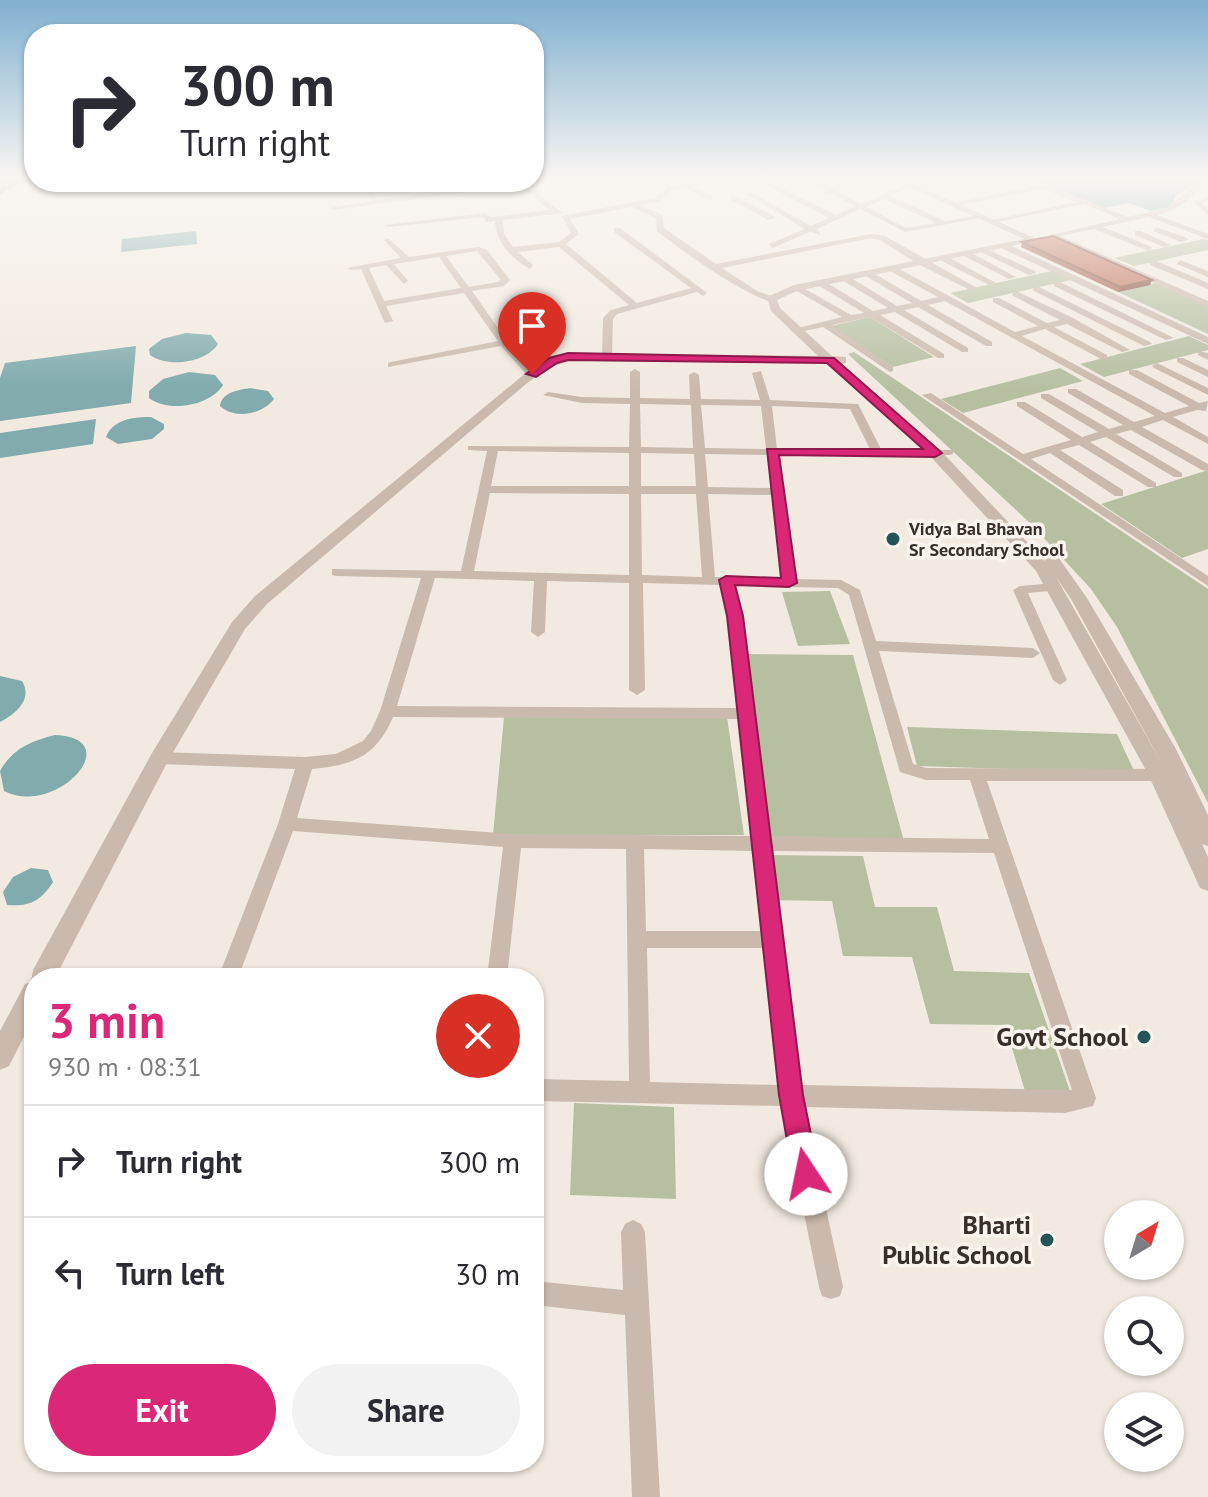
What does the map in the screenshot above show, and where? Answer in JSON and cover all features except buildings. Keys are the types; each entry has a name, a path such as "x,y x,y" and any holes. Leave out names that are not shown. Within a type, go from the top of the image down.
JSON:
{"street":[{"path":"396,248 408,260"},
{"path":"351,268 472,248"},
{"path":"380,304 506,280 481,248"},
{"path":"512,250 529,248"},
{"path":"566,248 633,304"},
{"path":"642,248 690,282 700,284 707,296"},
{"path":"683,248 714,272 726,275 761,297 783,306 799,329 942,453 1061,571 1180,778 1208,837"},
{"path":"714,272 820,248"},
{"path":"897,248 973,288"},
{"path":"771,299 798,288 995,248"},
{"path":"1008,248 1208,341"},
{"path":"1080,248 1208,304"},
{"path":"1119,248 1131,253"},
{"path":"512,250 530,267"},
{"path":"984,250 1032,273"},
{"path":"965,253 1012,277"},
{"path":"441,255 469,289 503,343 532,374"},
{"path":"943,258 992,283"},
{"path":"1172,259 1208,274"},
{"path":"389,263 404,281"},
{"path":"1153,263 1208,286"},
{"path":"364,266 388,321"},
{"path":"891,268 1208,441"},
{"path":"867,273 989,344"},
{"path":"845,278 965,350"},
{"path":"821,283 941,356"},
{"path":"607,357 608,318 618,309 700,284"},
{"path":"1057,284 1169,338"},
{"path":"1182,293 1208,286"},
{"path":"798,288 849,318"},
{"path":"1037,289 1147,344"},
{"path":"1016,294 1125,350"},
{"path":"799,329 946,298"},
{"path":"996,300 1104,357"},
{"path":"1013,335 1132,305"},
{"path":"825,324 890,369"},
{"path":"391,365 503,343"},
{"path":"47,968 159,758 238,626 261,600 532,374 553,360 607,357 836,360"},
{"path":"1180,360 1208,374"},
{"path":"1157,366 1208,392"},
{"path":"635,372 637,690"},
{"path":"1133,372 1205,407"},
{"path":"757,373 766,403 789,583"},
{"path":"694,375 709,580"},
{"path":"1072,391 1206,468"},
{"path":"548,395 636,401 854,406 878,453"},
{"path":"927,395 1208,582"},
{"path":"1045,396 1178,475"},
{"path":"1021,404 1152,485"},
{"path":"1021,458 1205,407"},
{"path":"472,448 942,453 1043,569 1055,587 1158,774 1208,881"},
{"path":"466,577 493,448"},
{"path":"1051,449 1119,493"},
{"path":"484,489 778,492"},
{"path":"337,572 841,584 855,593 906,768 926,774 1158,774 1180,778"},
{"path":"159,758 305,763 339,760 369,745 378,734 388,711 429,575"},
{"path":"538,632 541,578"},
{"path":"726,580 735,616 791,1095 831,1287"},
{"path":"1055,587 1020,590 1060,680"},
{"path":"870,646 1033,653"},
{"path":"388,711 746,714"},
{"path":"232,968 287,824 305,763"},
{"path":"544,1090 1065,1102 1085,1098 976,773"},
{"path":"287,824 513,841 1001,846"},
{"path":"498,968 513,841"},
{"path":"635,842 640,1092"},
{"path":"639,940 771,939"},
{"path":"0,1057 24,1011"},
{"path":"633,1232 646,1497"},
{"path":"544,1294 636,1304"}],"green space":[{"path":"1162,248 1208,248 1134,266 1114,258"},
{"path":"1052,271 1071,280 968,303 950,293"},
{"path":"1156,283 1208,306 1208,334 1118,292"},
{"path":"870,317 934,357 893,367 831,326"},
{"path":"1189,336 1208,345 1208,350 1104,377 1080,364"},
{"path":"854,352 1208,589 1208,803 1117,627 1091,589 1030,523 848,354"},
{"path":"1060,368 1083,381 963,413 941,399"},
{"path":"1208,470 1208,549 1182,558 1101,504"},
{"path":"830,591 850,644 798,646 782,592"},
{"path":"742,654 853,655 904,841 771,840"},
{"path":"504,717 727,717 744,835 493,835"},
{"path":"907,727 1117,734 1135,773 917,766"},
{"path":"762,855 863,856 875,907 937,907 954,971 1029,973 1070,1091 1025,1091 1005,1025 930,1024 912,957 843,956 832,901 768,900"},
{"path":"574,1103 674,1107 676,1199 570,1195"}],"water":[{"path":"121,248 160,248 121,252"},
{"path":"186,333 211,335 218,344 205,356 186,362 167,361 150,355 149,349 162,339"},
{"path":"136,346 131,403 0,421 0,378 5,363"},
{"path":"189,372 215,375 223,385 209,398 189,405 167,405 149,398 149,391 163,379"},
{"path":"250,388 268,391 274,399 263,408 241,414 220,406 227,395"},
{"path":"151,417 164,424 164,429 152,439 118,444 106,437 119,423"},
{"path":"96,419 93,444 0,458 0,433"},
{"path":"0,676 22,681 25,694 17,710 0,722"},
{"path":"55,735 76,739 86,749 85,761 77,774 62,786 44,794 24,796 4,791 0,771 10,757 30,743"},
{"path":"31,868 48,870 53,882 34,901 7,905 3,892 13,877"}],"place":[{"name":"Vidya Bal Bhavan Sr Secondary School","path":"893,539"},
{"name":"Govt School","path":"1144,1037"},
{"name":"Bharti Public School","path":"1047,1240"}],"route":[{"path":"532,374 553,360 568,357 830,360 935,453 772,452 789,583 726,580 735,616 791,1095 806,1174"}]}
